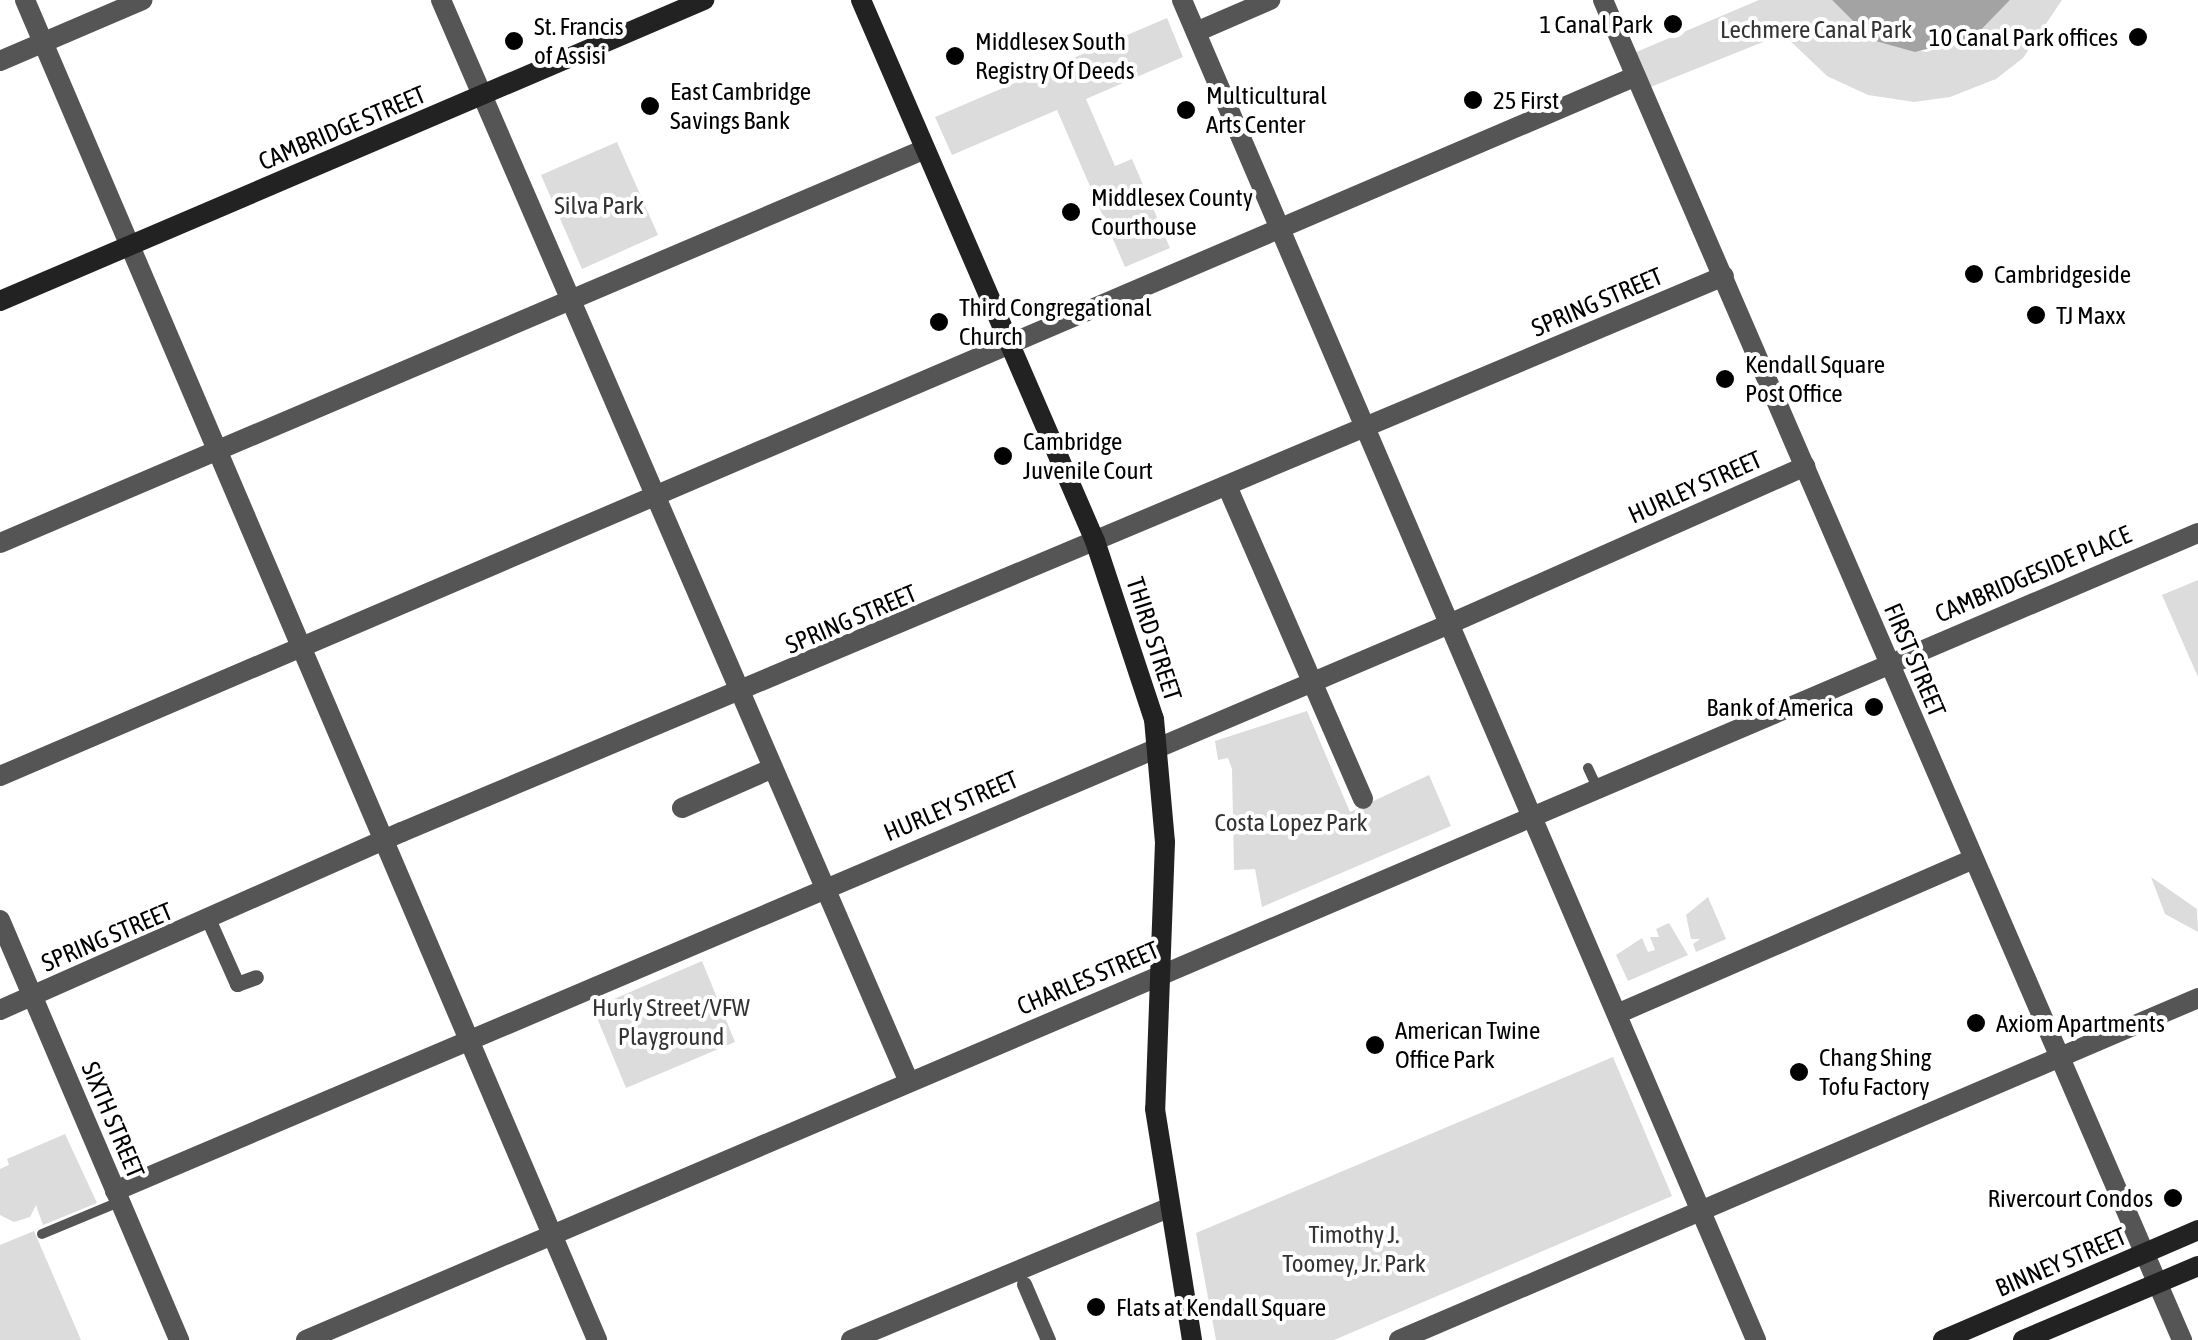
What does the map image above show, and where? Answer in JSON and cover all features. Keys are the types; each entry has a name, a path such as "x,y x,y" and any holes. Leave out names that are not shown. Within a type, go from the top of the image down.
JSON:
{"main road":[{"name":"CAMBRIDGE STREET","path":"0,301 704,0"},
{"name":"THIRD STREET","path":"860,0 1095,542 1154,719 1165,842 1163,974 1154,1076 1168,1208 1192,1340"},
{"name":"BINNEY STREET","path":"1943,1340 2198,1230"},
{"path":"2024,1340 2198,1266"}],"street":[{"path":"25,0 597,1340"},
{"path":"0,61 142,0"},
{"path":"441,0 908,1082"},
{"path":"1182,0 1362,429 1756,1340"},
{"path":"1196,32 1270,0"},
{"name":"FIRST STREET","path":"1603,0 2182,1340"},
{"path":"0,776 1636,76"},
{"path":"0,543 926,149"},
{"name":"SPRING STREET","path":"0,1010 384,841 1724,276"},
{"name":"HURLEY STREET","path":"118,1196 825,886 1447,625 1805,466"},
{"path":"1227,486 1363,800"},
{"name":"CAMBRIDGESIDE PLACE","path":"1889,663 2198,533"},
{"name":"CHARLES STREET","path":"306,1340 1532,816 1593,778 1889,663"},
{"path":"682,808 773,768"},
{"path":"1617,1014 1973,858"},
{"name":"SIXTH STREET","path":"0,920 179,1340"},
{"path":"209,921 237,984 256,977"},
{"path":"1399,1340 2198,998"},
{"path":"852,1340 1168,1208"},
{"path":"1024,1284 1048,1340"}],"lane":[{"path":"42,1234 118,1196"}],"green space":[{"name":"Lechmere Canal Park","path":"1759,0 1832,0 1872,40 1926,52 1974,37 2010,0 2062,0 2023,58 1996,79 1950,97 1914,102 1868,95 1827,76 1783,34 1643,90 1627,56"},
{"path":"1167,18 1183,57 1086,99 1115,166 1132,159 1170,248 1125,267 1057,110 952,155 935,117"},
{"name":"Silva Park","path":"617,142 658,235 582,269 541,175"},
{"path":"2198,580 2198,677 2162,595"},
{"name":"Costa Lopez Park","path":"1307,711 1350,812 1429,775 1451,826 1262,907 1255,869 1234,870 1232,769 1228,758 1218,760 1215,741"},
{"path":"2151,877 2197,909 2198,932 2165,914"},
{"path":"1708,897 1726,939 1696,952 1693,944 1700,939 1691,939 1686,915"},
{"path":"1669,923 1688,955 1628,981 1616,955 1642,938 1648,952 1655,950 1650,937 1659,937 1656,929"},
{"name":"Hurly Street/VFW Playground","path":"702,961 735,1042 626,1088 593,1008"},
{"name":"Timothy J. Toomey, Jr. Park","path":"1613,1057 1672,1196 1334,1340 1216,1340 1196,1233"},
{"path":"65,1134 97,1203 43,1225 36,1205 30,1217 14,1222 0,1215 0,1169 9,1165 7,1159"},
{"path":"34,1231 81,1340 0,1340 0,1245"}],"shaded area":[{"path":"1832,0 2010,0 1974,37 1915,52 1872,40"}],"place":[{"name":"1 Canal Park","path":"1673,24"},
{"name":"10 Canal Park offices","path":"2138,37"},
{"name":"St. Francis of Assisi","path":"514,41"},
{"name":"Middlesex South Registry Of Deeds","path":"955,56"},
{"name":"25 First","path":"1473,100"},
{"name":"East Cambridge Savings Bank","path":"650,106"},
{"name":"Multicultural Arts Center","path":"1186,110"},
{"name":"Middlesex County Courthouse","path":"1071,212"},
{"name":"Cambridgeside","path":"1974,274"},
{"name":"TJ Maxx","path":"2036,315"},
{"name":"Third Congregational Church","path":"939,322"},
{"name":"Kendall Square Post Office","path":"1725,379"},
{"name":"Cambridge Juvenile Court","path":"1003,456"},
{"name":"Bank of America","path":"1874,707"},
{"name":"Axiom Apartments","path":"1976,1023"},
{"name":"American Twine Office Park","path":"1375,1045"},
{"name":"Chang Shing Tofu Factory","path":"1799,1072"},
{"name":"Rivercourt Condos","path":"2173,1198"},
{"name":"Flats at Kendall Square","path":"1096,1307"}]}
